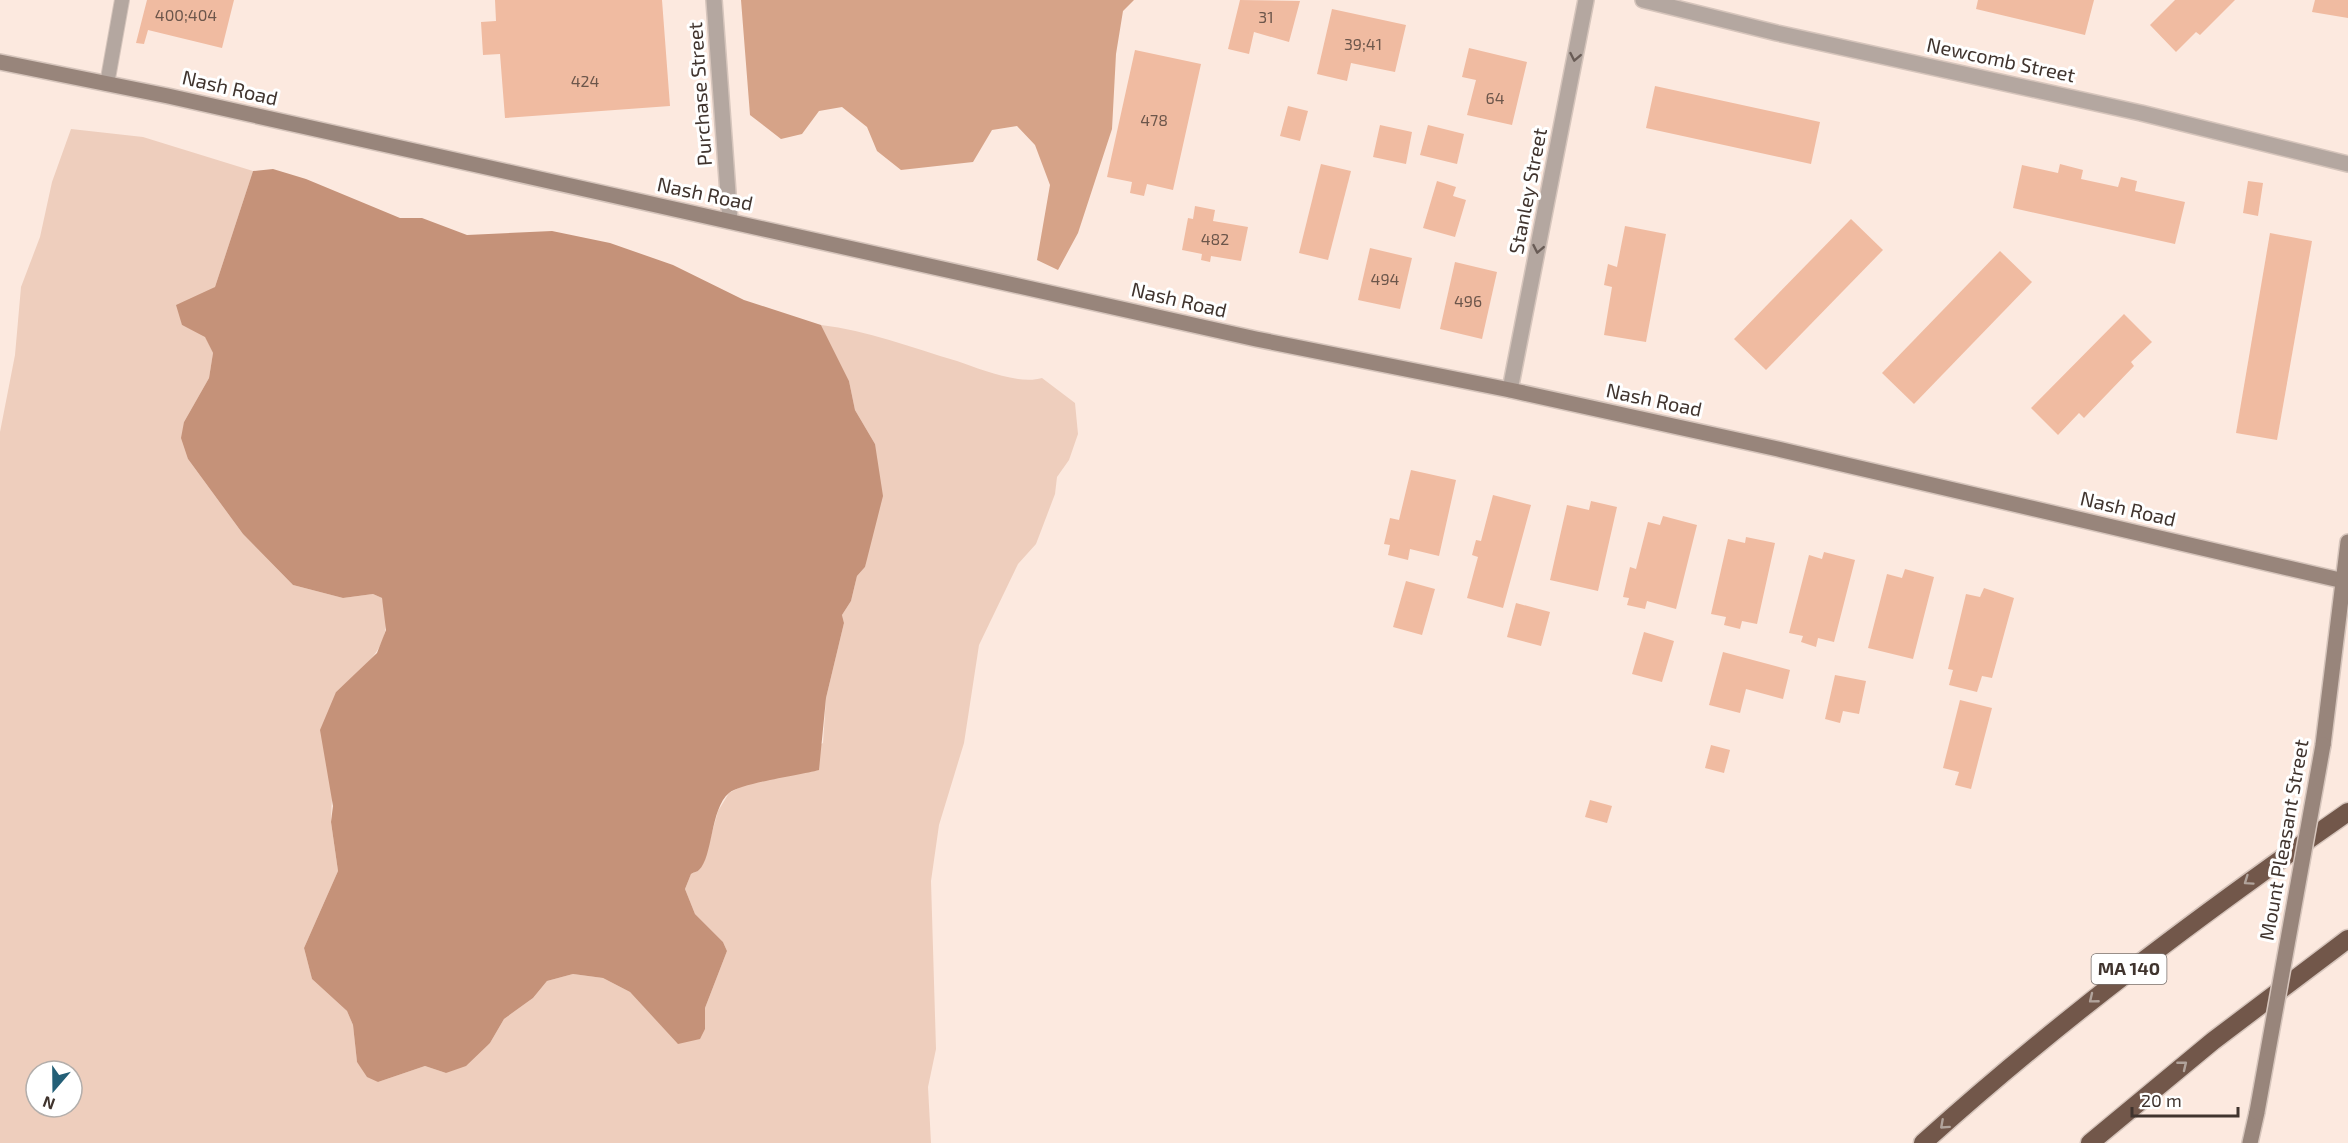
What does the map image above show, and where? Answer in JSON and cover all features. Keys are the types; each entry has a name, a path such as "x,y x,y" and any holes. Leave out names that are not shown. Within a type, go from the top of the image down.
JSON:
{"highway":[{"name":"MA 140","path":"1923,1143 2020,1058 2137,963 2348,812"},
{"path":"2090,1143 2213,1041 2348,939"}],"main road":[{"name":"Nash Road","path":"0,62 730,221 1256,339 1510,390 1790,451 2345,581"},
{"name":"Mount Pleasant Street","path":"2250,1143 2323,745 2348,542"}],"street":[{"name":"Purchase Street","path":"714,0 730,221"},
{"name":"Stanley Street","path":"1510,390 1586,0"},
{"name":"Newcomb Street","path":"1643,0 1789,35 2141,113 2348,164"}],"lane":[{"path":"107,84 122,0"}],"shaded area":[{"path":"741,0 1134,0 1123,11 1116,54 1112,129 1078,233 1058,270 1037,260 1050,185 1035,145 1017,126 992,130 973,162 901,170 877,151 867,127 842,107 819,111 802,134 781,139 750,115"},
{"path":"71,129 143,137 253,171 215,287 182,325 205,336 213,353 209,378 184,422 188,459 243,534 293,585 343,598 373,594 382,598 386,629 382,641 368,662 336,692 331,822 338,871 304,948 312,979 347,1011 353,1025 357,1062 378,1082 425,1066 446,1073 490,1043 504,1019 533,998 547,981 573,974 603,978 630,992 678,1043 705,1029 705,1008 727,951 723,942 695,914 685,889 691,874 699,870 704,861 718,811 729,793 823,743 826,698 844,623 842,615 851,601 857,576 865,567 875,444 855,410 849,381 821,325 872,335 1011,378 1033,380 1042,378 1075,403 1078,434 1069,460 1057,477 1055,494 1036,544 1018,564 979,645 964,743 939,825 931,881 936,1049 928,1087 931,1143 0,1143 0,432 15,355 21,287 40,237 52,182"},
{"path":"273,169 306,179 400,218 422,218 467,235 552,231 610,243 673,265 744,300 821,325 849,381 855,410 875,444 883,496 865,567 857,576 851,601 842,615 844,623 826,698 819,770 758,783 729,793 718,810 704,864 698,871 691,874 685,889 695,914 723,942 727,951 705,1008 705,1029 700,1039 678,1044 630,992 603,978 573,974 547,981 533,998 504,1019 490,1043 466,1066 446,1073 425,1066 378,1082 367,1077 357,1062 353,1025 347,1011 312,979 304,948 338,871 331,822 333,806 320,730 336,692 377,653 386,630 382,598 373,594 343,598 293,585 243,534 188,459 181,438 184,422 209,378 213,353 205,337 182,325 176,305 215,287 253,171"}],"building":[{"path":"147,0 234,0 222,48 148,30 144,44 136,43"},
{"path":"495,0 662,0 670,106 505,118 500,54 483,55 481,22 496,21"},
{"path":"1240,0 1300,1 1289,42 1254,32 1249,54 1228,49"},
{"path":"1978,0 2094,0 2085,35 1976,9"},
{"path":"2175,0 2235,0 2200,35 2196,32 2176,52 2150,25"},
{"path":"2315,0 2348,0 2348,18 2312,12"},
{"path":"1332,9 1406,25 1395,72 1351,63 1347,81 1317,74"},
{"path":"1469,48 1527,62 1512,125 1467,115 1476,80 1462,77"},
{"path":"1135,50 1201,64 1173,190 1147,184 1144,196 1130,193 1132,182 1107,177"},
{"path":"1655,86 1820,122 1811,164 1646,128"},
{"path":"1288,106 1308,111 1300,141 1280,136"},
{"path":"1380,125 1412,132 1406,164 1373,157"},
{"path":"1428,125 1464,134 1457,164 1420,155"},
{"path":"1321,164 1351,171 1328,260 1299,253"},
{"path":"2060,164 2083,170 2081,179 2118,187 2121,177 2137,181 2135,191 2185,202 2175,244 2013,208 2022,165 2058,173"},
{"path":"1437,181 1456,187 1453,196 1466,200 1455,237 1423,228"},
{"path":"2248,181 2263,183 2258,216 2243,213"},
{"path":"1195,206 1215,210 1213,221 1248,227 1241,261 1211,256 1210,262 1201,260 1202,254 1182,250 1188,218 1193,219"},
{"path":"1851,219 1883,250 1766,370 1734,339"},
{"path":"1625,226 1666,234 1646,342 1604,335 1612,287 1604,285 1608,264 1617,267"},
{"path":"2270,233 2312,241 2277,440 2236,433"},
{"path":"1370,248 1412,258 1400,309 1358,300"},
{"path":"2000,251 2032,282 1914,404 1882,373"},
{"path":"1455,262 1497,272 1482,339 1440,329"},
{"path":"2124,314 2152,342 2131,362 2134,366 2084,418 2079,413 2058,435 2031,408"},
{"path":"1411,470 1456,480 1439,556 1410,549 1408,560 1388,555 1390,545 1384,544 1390,518 1399,520"},
{"path":"1493,495 1531,505 1503,608 1467,598 1478,557 1472,555 1476,540 1481,541"},
{"path":"1591,501 1617,507 1598,591 1550,580 1567,505 1589,510"},
{"path":"1663,516 1697,525 1676,609 1647,601 1645,609 1627,605 1629,598 1623,597 1630,567 1636,569 1648,522 1660,525"},
{"path":"1746,537 1775,543 1757,624 1742,621 1740,629 1724,625 1726,617 1711,614 1728,539 1745,543"},
{"path":"1824,552 1855,560 1834,642 1818,638 1816,647 1801,642 1803,636 1789,633 1809,555 1822,559"},
{"path":"1905,569 1934,577 1913,659 1868,648 1887,574 1902,578"},
{"path":"1406,581 1435,589 1422,635 1393,627"},
{"path":"1984,588 2014,598 1992,678 1982,676 1977,692 1949,685 1953,670 1948,669 1966,594 1980,597"},
{"path":"1516,603 1550,612 1541,646 1507,637"},
{"path":"1644,632 1674,641 1662,682 1632,674"},
{"path":"1723,652 1790,670 1783,699 1746,689 1740,713 1709,705"},
{"path":"1835,675 1866,681 1859,714 1843,711 1840,723 1825,719"},
{"path":"1960,700 1992,708 1971,789 1955,785 1959,772 1943,768"},
{"path":"1711,745 1730,750 1724,773 1705,768"},
{"path":"1590,800 1612,806 1607,823 1585,817"}]}
